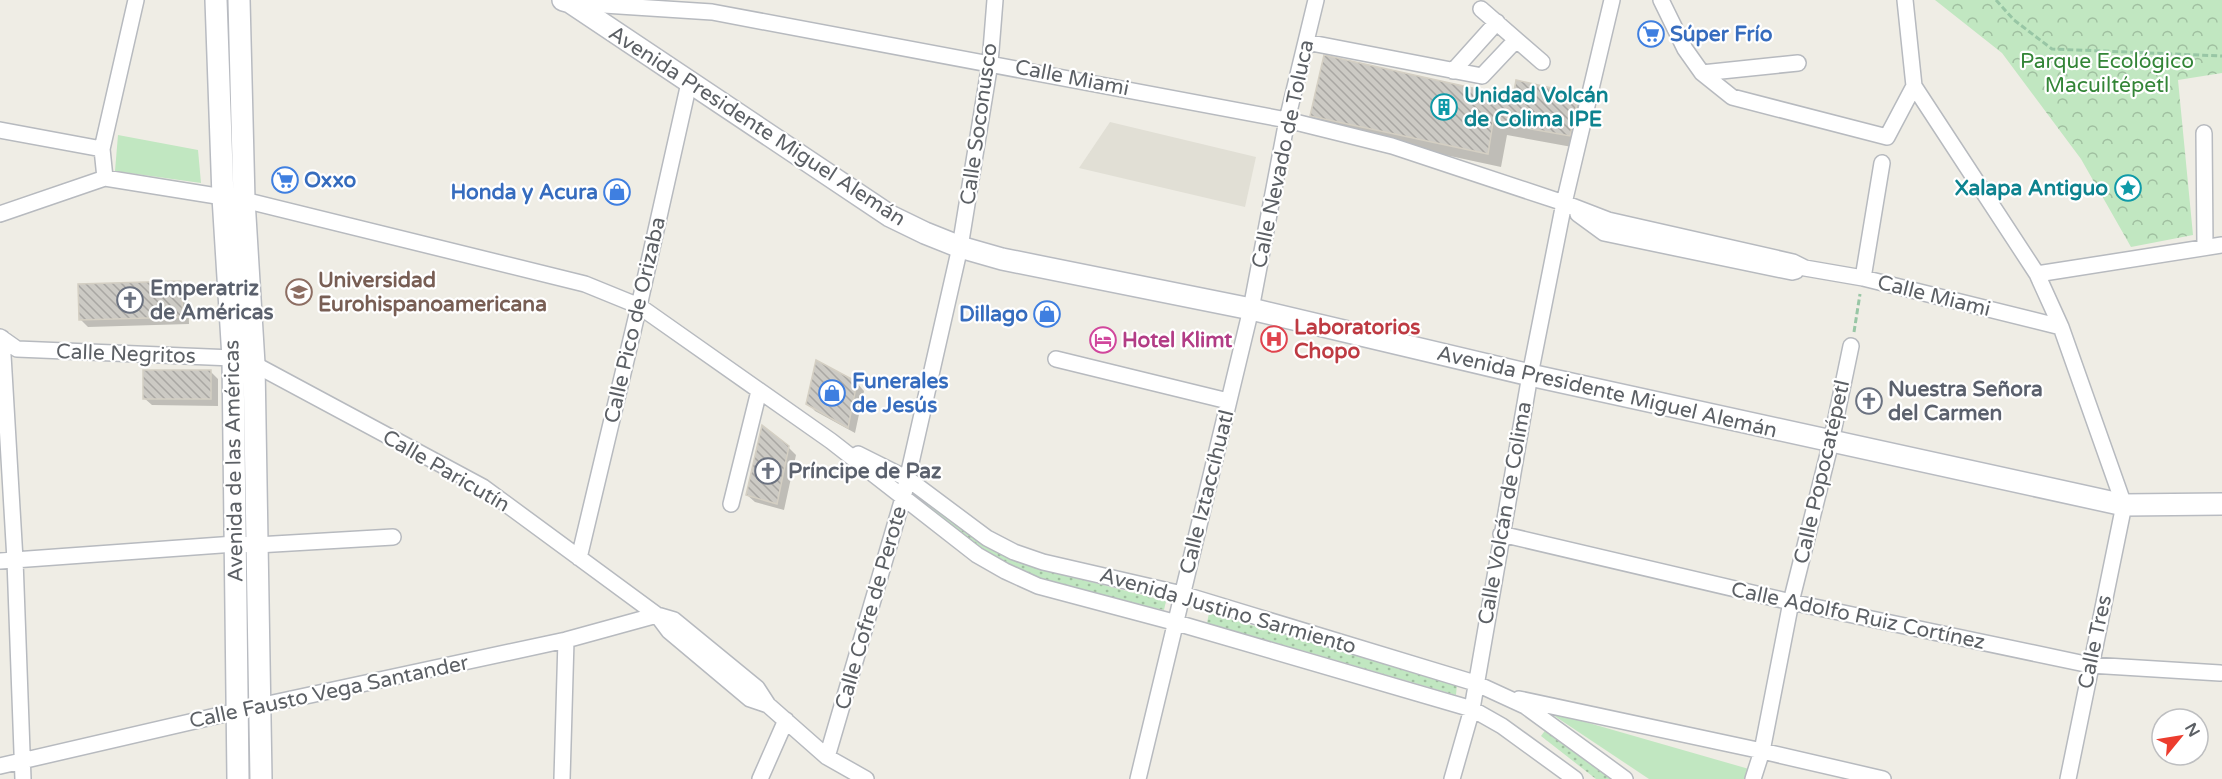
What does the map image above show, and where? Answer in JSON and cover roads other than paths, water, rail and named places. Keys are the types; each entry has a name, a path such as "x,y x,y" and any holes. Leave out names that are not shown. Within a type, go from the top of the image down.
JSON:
{"main road":[{"name":"Avenida de las Américas","path":"216,0 223,197 233,358 238,779"},
{"name":"Avenida de las Américas","path":"239,0 244,200 254,364 261,779"},
{"name":"Avenida Presidente Miguel Alemán","path":"566,1 890,216 960,247 1002,259 1251,309 1530,375 2124,505 2222,504"},
{"name":"Avenida Justino Sarmiento","path":"223,197 244,200"}],"street":[{"path":"0,214 105,178 102,149 136,0"},
{"name":"Calle Soconusco","path":"960,247 990,63 995,0"},
{"name":"Calle Nevado de Toluca","path":"1251,309 1287,120 1316,0"},
{"name":"Calle Volcán de Colima","path":"1452,779 1472,709 1501,534 1564,203 1612,0"},
{"path":"1661,0 1685,49 1702,74 1732,98 1887,137 1914,86"},
{"path":"1905,0 1908,6 1914,86 2037,274 2061,327 2124,505"},
{"name":"Calle Miami","path":"566,1 712,6 990,63 1287,120 1392,146 1564,203 1608,220 1793,262 1805,268 1863,278 2061,327"},
{"path":"1481,9 1542,62"},
{"path":"1453,71 1497,22"},
{"path":"1306,42 1482,76 1516,40"},
{"path":"1702,74 1798,63"},
{"name":"Calle Pico de Orizaba","path":"579,558 689,83"},
{"path":"0,130 102,149"},
{"path":"2204,133 2205,247"},
{"path":"1863,278 1882,163"},
{"name":"Avenida Justino Sarmiento","path":"105,178 223,197"},
{"name":"Avenida Justino Sarmiento","path":"244,200 585,284 639,306 831,441 977,555 1005,572 1038,586 1177,623 1472,709 1502,726 1575,779"},
{"path":"2037,274 2222,245"},
{"name":"Calle Cofre de Perote","path":"827,757 908,479 960,247"},
{"name":"Calle Iztaccíhuatl","path":"1138,779 1251,309"},
{"path":"1,338 7,561 23,779"},
{"name":"Calle Negritos","path":"1,338 17,349 233,358 254,364"},
{"name":"Calle Popocatépetl","path":"1754,779 1762,751 1791,602 1851,346"},
{"path":"1056,359 1228,401"},
{"name":"Calle Paricutín","path":"254,364 483,487 657,615 674,620 757,688 768,705 827,757 866,779"},
{"path":"731,504 759,391"},
{"name":"Avenida Justino Sarmiento","path":"831,441 908,479 987,538 1014,552 1043,562 1182,594 1475,683 1526,706 1625,779"},
{"name":"Calle Tres","path":"2068,779 2124,505"},
{"name":"Calle Adolfo Ruiz Cortínez","path":"1501,534 1791,602 2090,665 2220,673"},
{"path":"7,561 235,544 257,545 393,537"},
{"name":"Calle Fausto Vega Santander","path":"0,766 259,706 566,640 657,615"},
{"path":"562,779 566,640"},
{"path":"1504,696 1882,779"},
{"path":"760,779 786,720"}],"place":[{"name":"Súper Frío","path":"1651,34"},
{"name":"Unidad Volcán de Colima IPE","path":"1444,107"},
{"name":"Oxxo","path":"285,180"},
{"name":"Xalapa Antiguo","path":"2128,188"},
{"name":"Honda y Acura","path":"617,192"},
{"name":"Universidad Eurohispanoamericana","path":"299,292"},
{"name":"Emperatriz de Américas","path":"130,300"},
{"name":"Dillago","path":"1047,314"},
{"name":"Laboratorios Chopo","path":"1274,339"},
{"name":"Hotel Klimt","path":"1103,340"},
{"name":"Funerales de Jesús","path":"832,393"},
{"name":"Nuestra Señora del Carmen","path":"1869,401"},
{"name":"Príncipe de Paz","path":"768,471"}],"park label":[{"name":"Parque Ecológico Macuiltépetl","path":"2107,73"}]}
